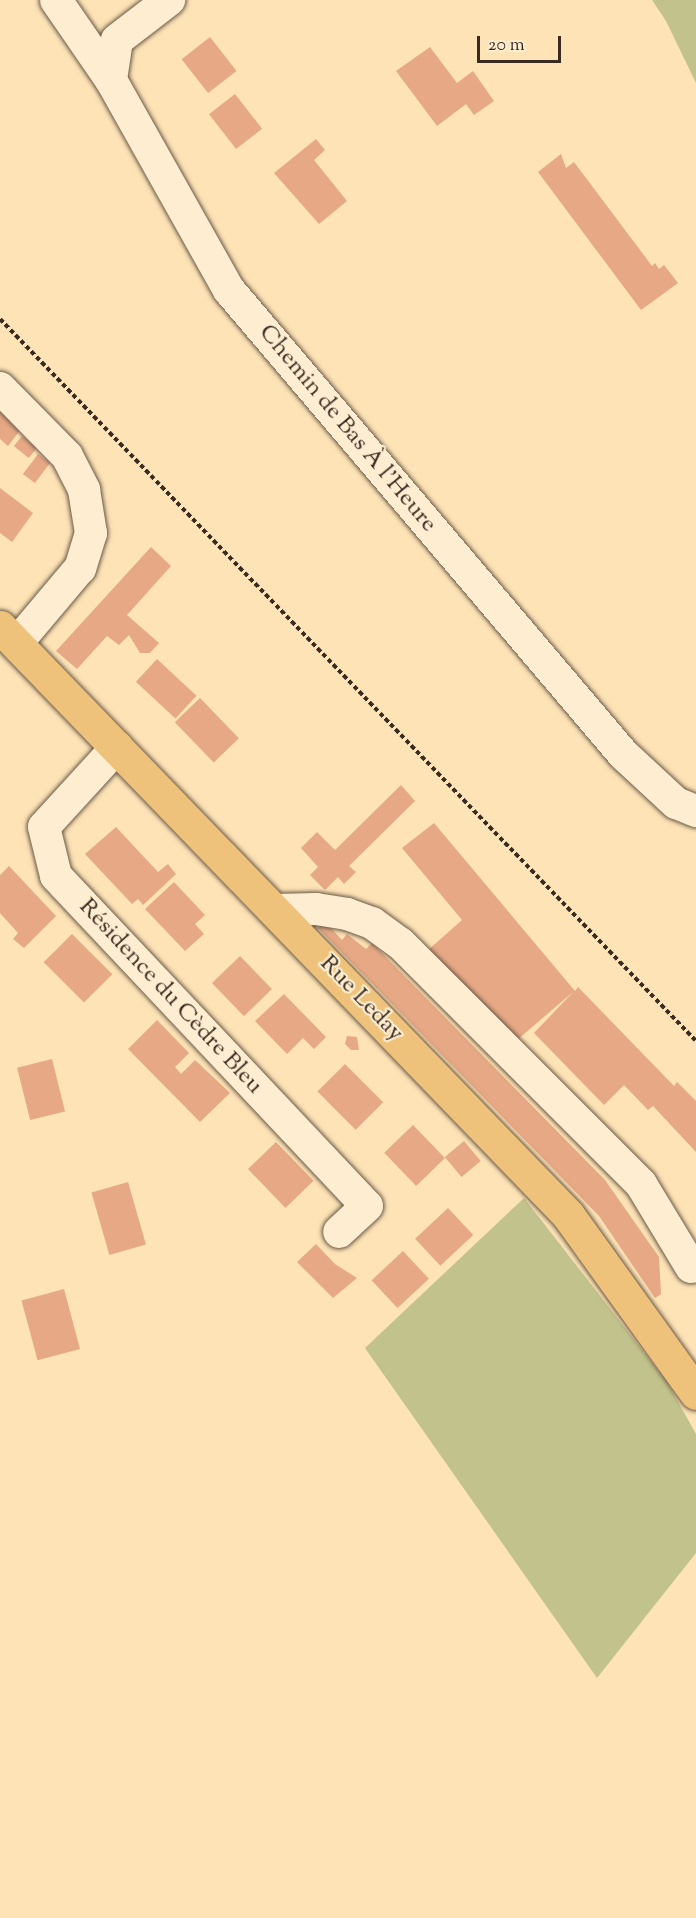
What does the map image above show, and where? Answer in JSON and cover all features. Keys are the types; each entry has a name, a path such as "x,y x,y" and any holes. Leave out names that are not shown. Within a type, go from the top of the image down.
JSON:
{"main road":[{"name":"Rue Leday","path":"8,636 568,1215 696,1393"}],"street":[{"name":"Chemin de Bas À l'Heure","path":"56,0 111,80 229,290 623,754 676,803 696,811"},
{"path":"111,80 117,40 169,0"},
{"path":"0,388 67,456 84,490 91,533 81,568 8,636"},
{"name":"Résidence du Cèdre Bleu","path":"117,747 44,827 56,876 367,1206 339,1232"},
{"path":"275,910 315,909 347,914 372,923 399,943 641,1184 692,1268"}],"path":[{"path":"0,319 696,1041"}],"green space":[{"path":"652,0 696,0 696,83 666,21"},
{"path":"524,1198 667,1382 696,1434 696,1553 597,1678 365,1348"}],"building":[{"path":"210,37 236,71 208,93 182,59"},
{"path":"430,47 457,83 473,71 494,101 474,115 466,104 437,126 396,71"},
{"path":"235,94 262,129 236,149 209,114"},
{"path":"316,139 325,150 314,160 347,201 319,224 274,173"},
{"path":"561,154 566,168 574,162 652,266 655,263 659,269 664,265 678,283 641,310 538,172"},
{"path":"0,407 21,429 8,446 0,439"},
{"path":"22,436 37,448 29,458 14,446"},
{"path":"38,454 50,463 35,483 23,474"},
{"path":"0,488 33,513 12,542 0,533"},
{"path":"151,547 171,566 127,615 159,643 150,653 140,653 129,635 119,645 107,636 77,669 56,651"},
{"path":"157,659 196,696 175,718 136,682"},
{"path":"200,698 239,738 214,763 175,722"},
{"path":"401,785 415,801 349,866 356,872 344,884 338,877 325,890 310,875 318,867 301,848 317,832 335,850"},
{"path":"434,823 575,991 578,987 674,1086 677,1082 696,1101 696,1152 653,1106 648,1110 624,1085 604,1105 534,1033 573,992 510,1046 427,951 462,920 402,848"},
{"path":"116,827 158,872 168,864 176,874 143,905 138,899 132,904 85,854"},
{"path":"9,866 56,916 24,948 13,939 18,933 0,913 0,875"},
{"path":"174,882 205,915 195,924 204,934 185,951 145,909"},
{"path":"321,925 330,927 342,940 347,934 366,949 372,943 605,1180 659,1257 661,1294 655,1298 599,1216 318,928"},
{"path":"72,934 112,974 84,1003 44,962"},
{"path":"240,956 272,989 244,1016 212,983"},
{"path":"284,994 326,1037 314,1049 303,1038 287,1054 255,1021"},
{"path":"157,1020 189,1053 175,1067 181,1074 195,1060 230,1093 200,1122 128,1049"},
{"path":"347,1036 357,1037 359,1050 351,1050 345,1044"},
{"path":"52,1059 65,1111 30,1120 17,1068"},
{"path":"345,1064 383,1102 356,1130 317,1092"},
{"path":"413,1125 445,1158 416,1186 384,1153"},
{"path":"464,1141 481,1161 462,1177 445,1157"},
{"path":"276,1142 314,1181 285,1208 248,1169"},
{"path":"128,1182 146,1244 109,1255 91,1192"},
{"path":"448,1208 473,1235 440,1266 415,1239"},
{"path":"316,1244 335,1264 357,1278 333,1298 297,1262"},
{"path":"403,1251 429,1279 397,1308 372,1280"},
{"path":"64,1289 80,1349 38,1360 21,1300"}]}
